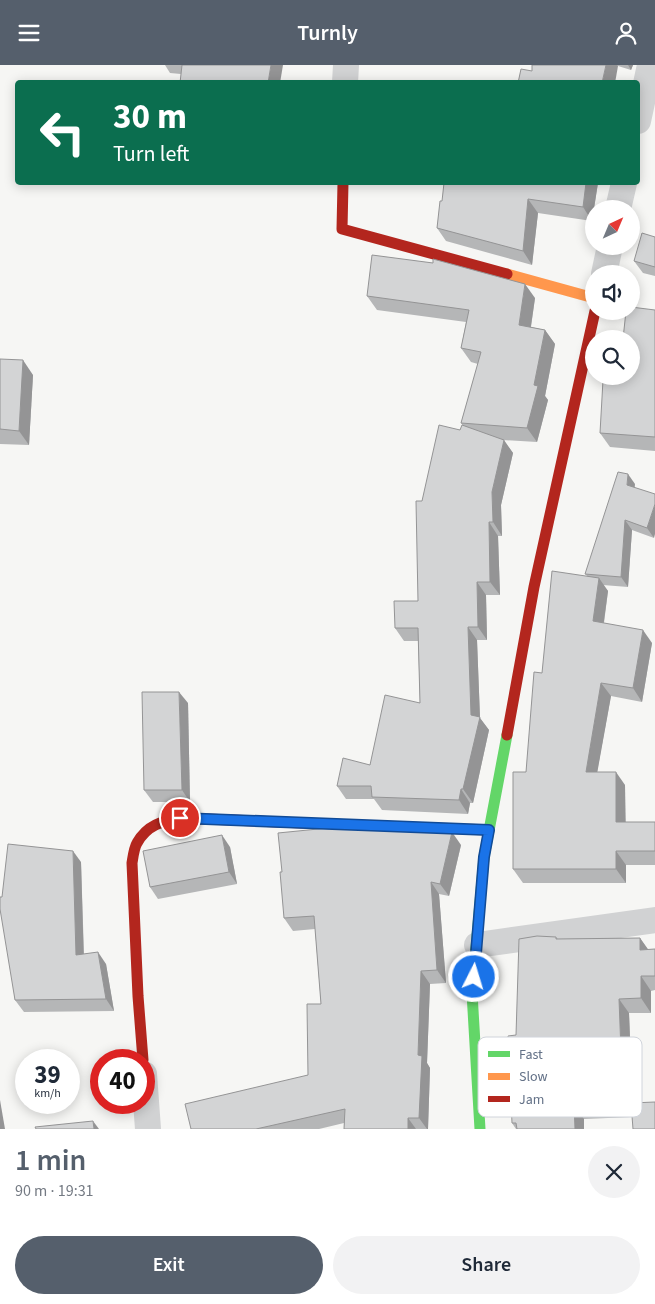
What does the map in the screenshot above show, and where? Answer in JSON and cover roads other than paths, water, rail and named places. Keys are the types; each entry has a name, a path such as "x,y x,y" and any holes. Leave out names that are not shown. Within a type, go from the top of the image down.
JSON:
{"street":[{"path":"346,65 346,80"},
{"path":"640,112 650,65"},
{"path":"343,185 342,229 585,295"},
{"path":"620,200 624,185"},
{"path":"478,1095 472,993 484,857 534,587 593,320"},
{"path":"142,1049 132,863 136,844 150,827 163,821 180,818 489,830"},
{"path":"477,945 655,920"},
{"path":"147,1114 148,1129"}]}
